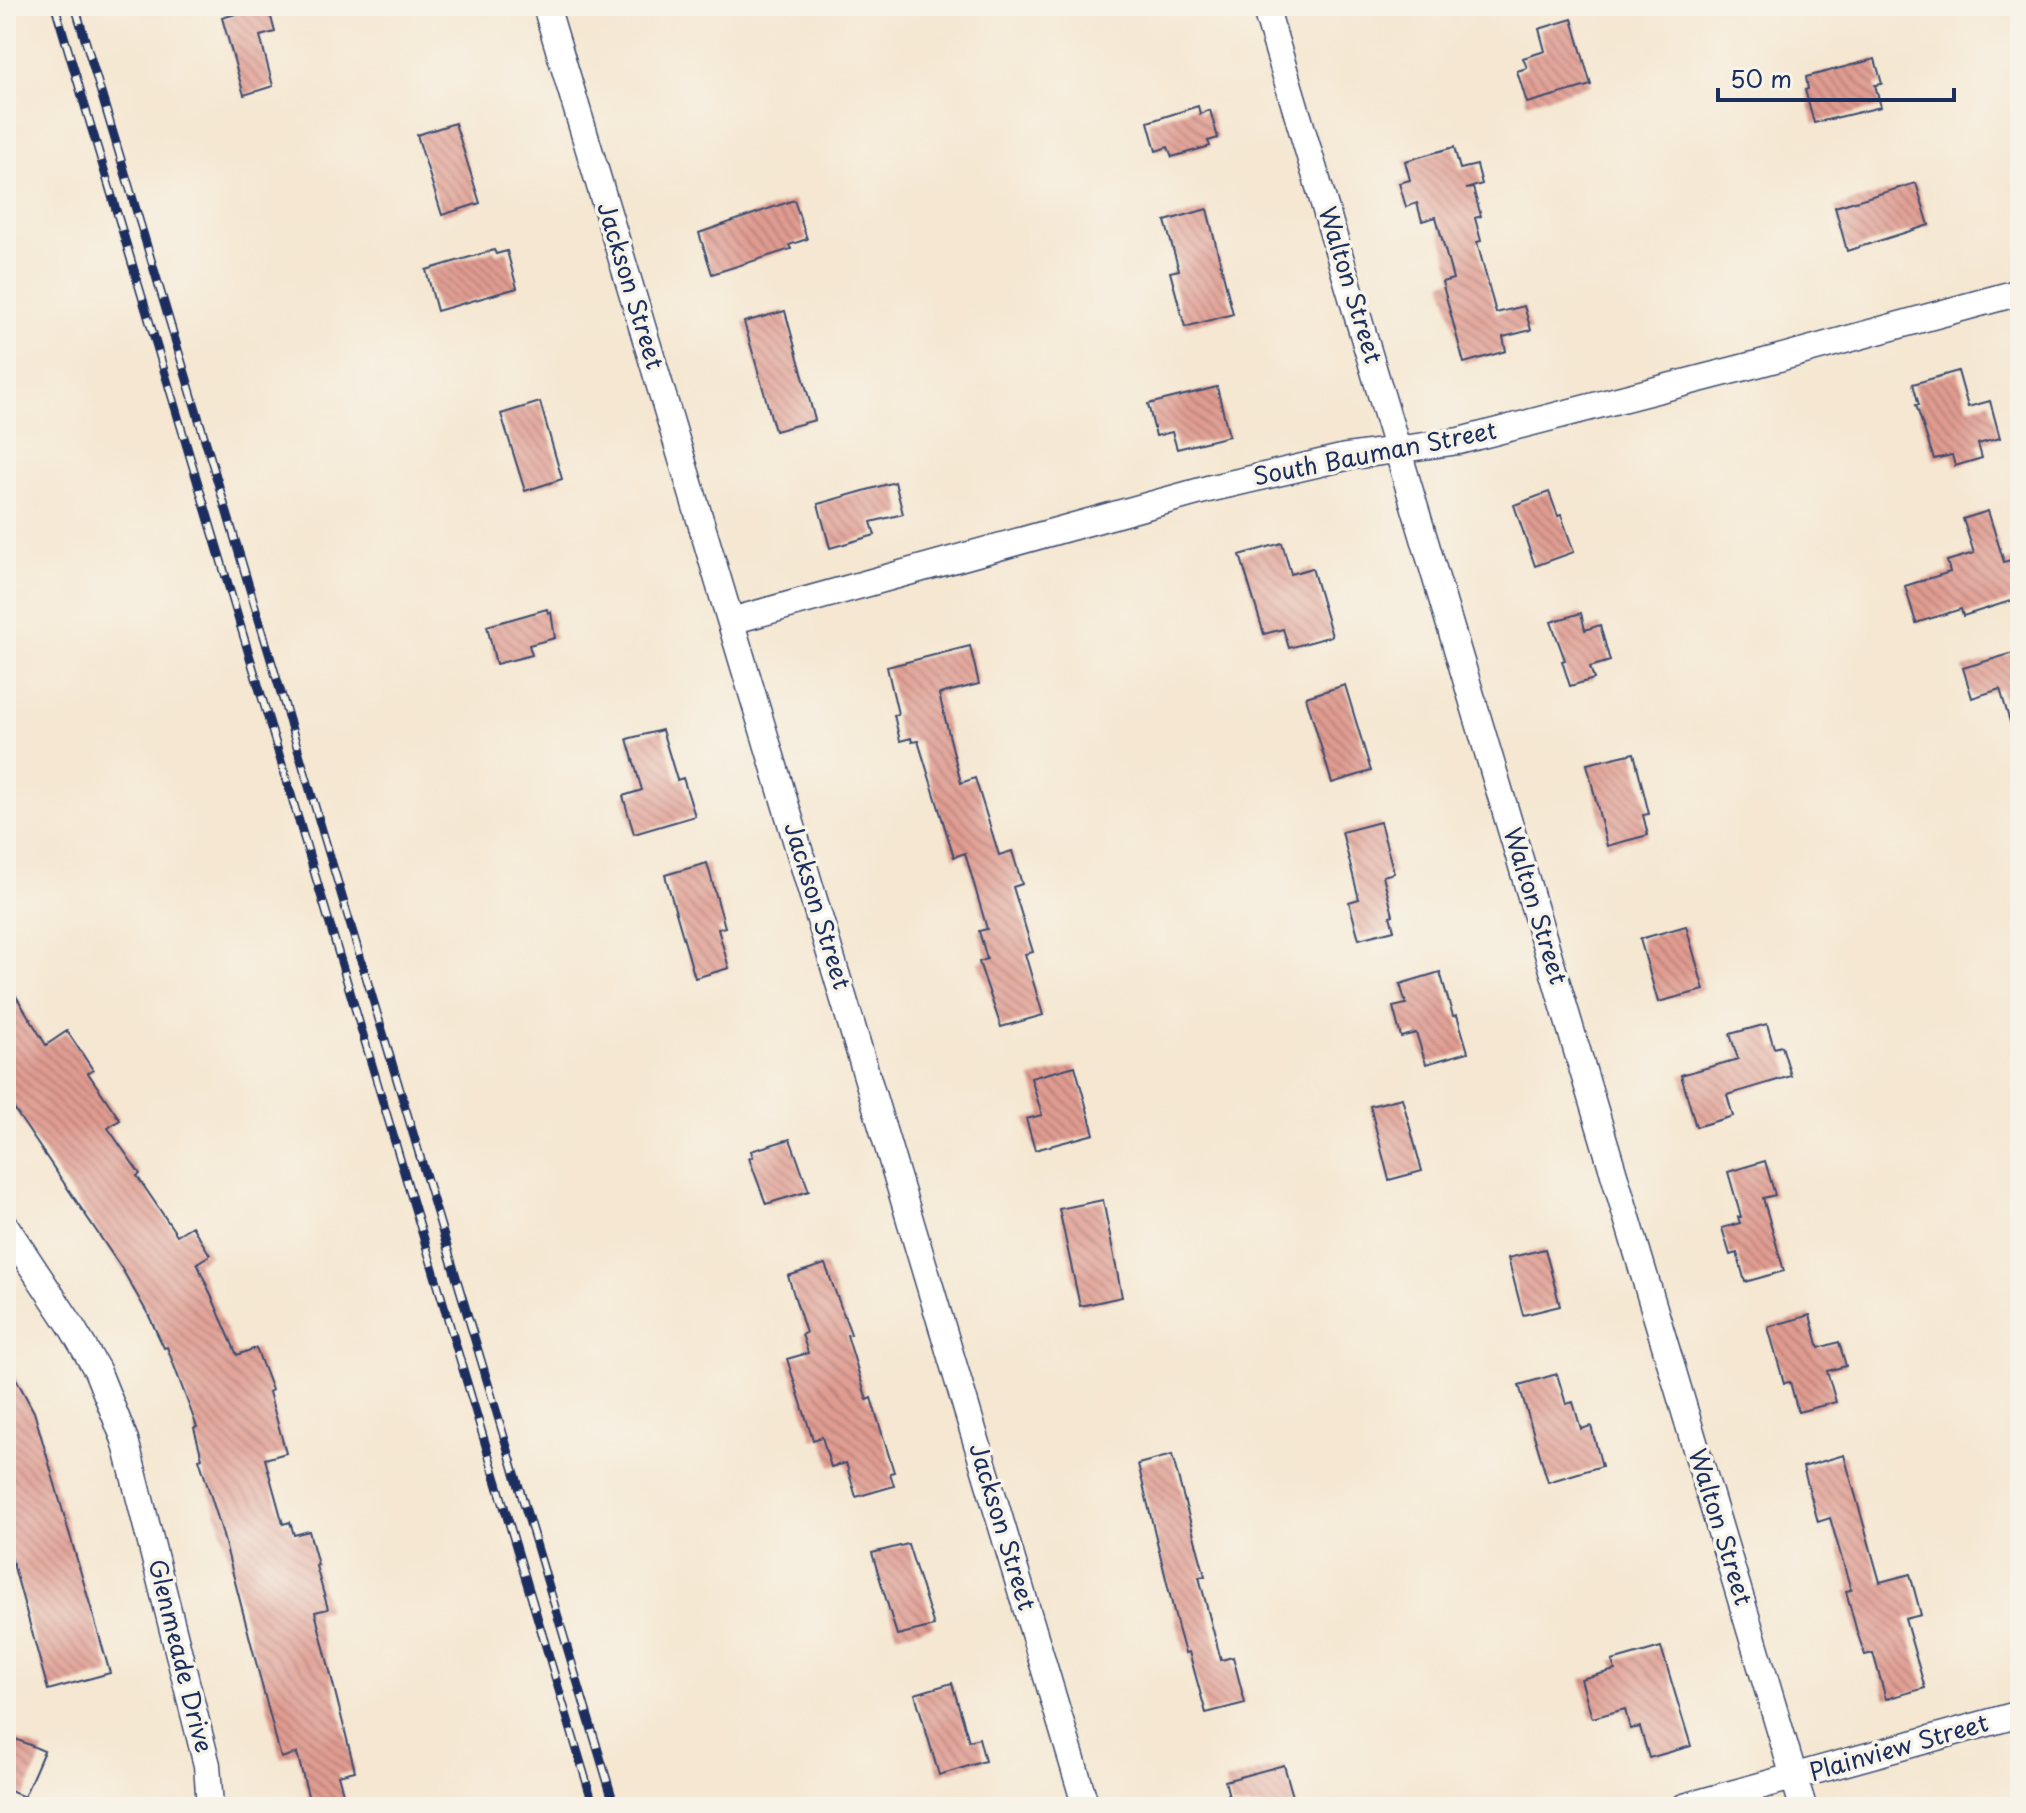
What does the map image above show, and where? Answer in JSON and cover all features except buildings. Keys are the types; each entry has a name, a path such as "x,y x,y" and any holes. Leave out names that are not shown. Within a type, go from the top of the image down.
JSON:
{"street":[{"name":"Jackson Street","path":"546,6 1086,1807"},
{"name":"Walton Street","path":"1265,6 1803,1807"},
{"name":"South Bauman Street","path":"731,621 1208,489 1346,457 1459,441 2020,292"},
{"name":"Glenmeade Drive","path":"6,1227 97,1370 125,1440 207,1765 210,1807"},
{"name":"Plainview Street","path":"1684,1807 2020,1714"}],"railway":[{"path":"55,6 594,1807"},
{"path":"75,6 615,1807"}]}
